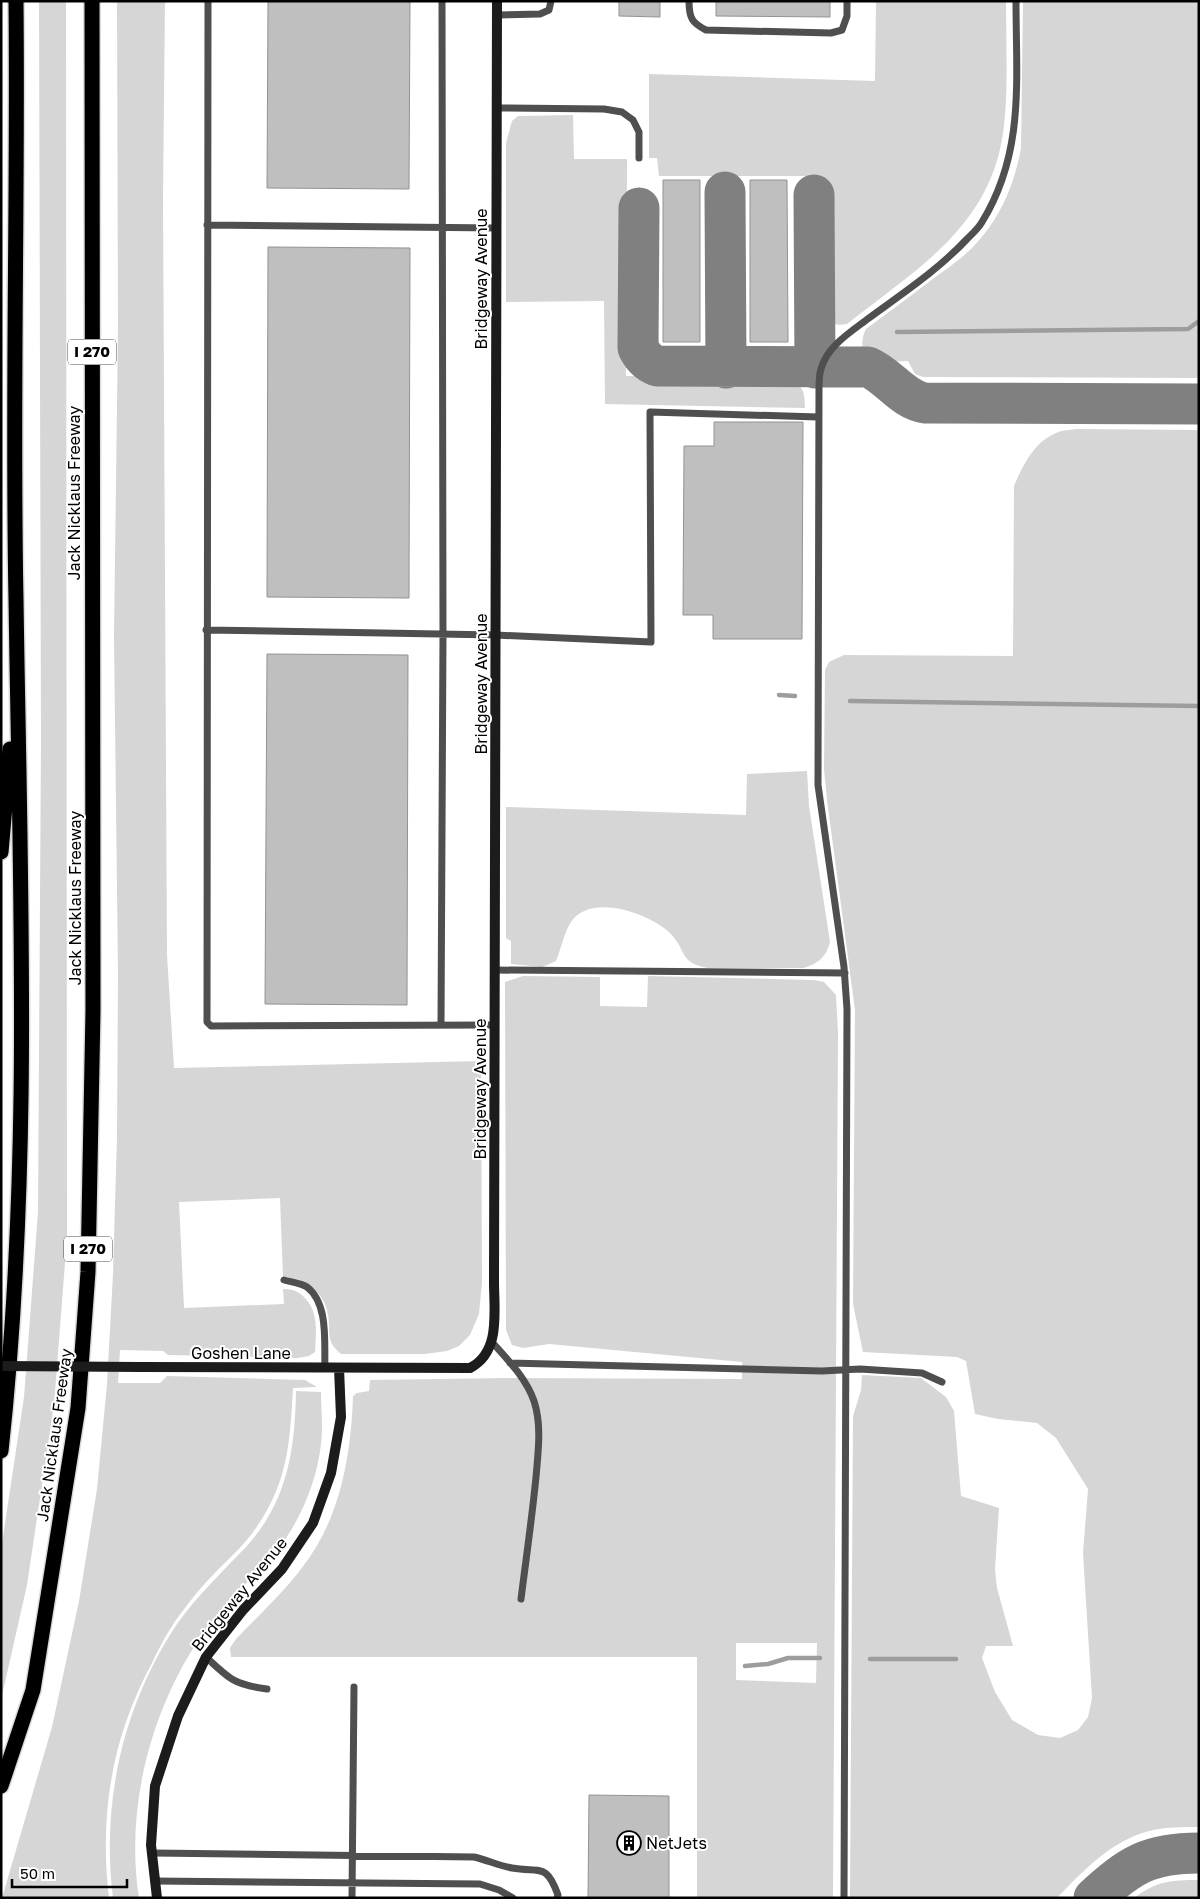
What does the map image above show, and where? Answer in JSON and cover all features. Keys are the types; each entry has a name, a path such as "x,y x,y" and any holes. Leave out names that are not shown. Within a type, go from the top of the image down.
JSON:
{"highway":[{"path":"1,1451 10,1366 20,1170 22,898 15,557 16,1"},
{"name":"Jack Nicklaus Freeway","path":"1,1786 33,1690 78,1408 88,1272 93,1010 92,1"},
{"path":"1,852 17,685"}],"street":[{"name":"Bridgeway Avenue","path":"480,1363 487,1354 492,1342 494,1281 497,1"},
{"name":"Goshen Lane","path":"1,1366 456,1369 470,1368 480,1363"},
{"name":"Bridgeway Avenue","path":"157,1898 152,1854 155,1786 178,1716 206,1657 243,1610 282,1568 313,1523 330,1474 341,1417 339,1368"}],"lane":[{"path":"208,1 207,1022 211,1026 495,1025"},
{"path":"441,1025 443,634 442,1"},
{"path":"497,15 540,14 549,10 551,1"},
{"path":"689,1 689,14 696,25 706,30 831,33 842,30 846,16 847,1"},
{"path":"844,1898 847,1009 845,973 818,785 818,417 821,368 830,352 845,336 940,265 981,224 994,200 1005,175 1012,150 1016,121 1016,1"},
{"path":"497,108 604,109 622,112 633,120 639,132 639,158"},
{"path":"207,225 497,228"},
{"path":"206,630 496,634 651,642 650,412 818,417"},
{"path":"495,970 845,973"},
{"path":"284,1280 306,1287 318,1301 323,1320 325,1368"},
{"path":"492,1342 528,1387 534,1403 539,1441 534,1500 521,1600"},
{"path":"510,1363 822,1371 860,1369 922,1373 942,1382"},
{"path":"206,1657 225,1676 245,1686 267,1689"},
{"path":"352,1898 354,1687"},
{"path":"152,1854 474,1857 512,1868 540,1870 552,1878 558,1895 557,1898"},
{"path":"154,1881 480,1884 499,1890 512,1898"}],"shaded area":[{"path":"39,1 66,1 67,1237 54,1405 27,1585 1,1700 1,1550 24,1397 38,1212 41,742"},
{"path":"117,1 165,1 163,199 167,955 174,1068 481,1061 482,1282 479,1314 470,1335 459,1346 447,1351 425,1354 341,1354 331,1341 326,1307 318,1293 306,1283 283,1277 280,1198 179,1202 184,1308 284,1304 283,1289 290,1289 305,1298 313,1310 316,1324 315,1352 309,1356 298,1358 168,1355 163,1351 120,1350 118,1383 160,1383 167,1376 305,1380 317,1387 293,1388 285,1461 281,1478 267,1511 246,1541 202,1586 176,1620 160,1646 138,1691 118,1748 112,1777 106,1836 109,1898 2,1898 52,1727 79,1601 97,1489 107,1384 113,1274 117,1136 118,974 114,637 118,328"},
{"path":"876,1 1006,1 1007,72 1005,115 999,152 988,184 972,212 952,237 929,260 847,324 838,325 828,320 822,309 821,176 659,176 657,158 649,158 649,74 875,81"},
{"path":"1023,1 1199,1 1199,378 923,377 915,374 908,361 876,361 864,352 862,343 866,329 971,249 996,218 1007,196 1021,148"},
{"path":"573,115 574,159 627,159 626,376 788,376 802,389 805,408 605,404 604,301 506,302 506,143 512,121 518,116"},
{"path":"1076,429 1199,430 1199,1827 1153,1830 1125,1840 1100,1857 1057,1898 850,1898 853,1416 861,1390 862,1375 921,1378 946,1397 954,1411 961,1496 999,1508 995,1569 997,1588 1013,1646 986,1646 982,1658 995,1692 1012,1720 1038,1735 1060,1738 1078,1730 1088,1717 1092,1698 1083,1553 1088,1489 1056,1438 1037,1423 998,1419 975,1414 966,1361 957,1357 863,1352 853,1304 855,1010 824,769 825,670 829,662 844,655 1013,656 1014,486 1025,462 1041,442 1058,432"},
{"path":"807,771 809,806 830,942 824,956 818,962 804,968 708,968 699,966 688,960 671,934 650,919 621,909 606,907 592,908 580,913 571,922 564,936 556,961 542,967 511,964 511,941 506,938 506,807 746,815 747,774"},
{"path":"523,976 600,977 600,1006 647,1007 648,976 814,980 824,982 836,995 838,1034 833,1898 697,1898 697,1657 231,1657 230,1648 236,1639 294,1578 314,1550 325,1530 334,1509 346,1465 350,1442 353,1396 357,1393 369,1391 370,1380 507,1378 742,1379 742,1362 549,1344 523,1348 512,1345 506,1330 505,982","holes":["736,1643 817,1643 816,1683 736,1680"]},
{"path":"296,1391 321,1392 321,1442 319,1459 310,1491 296,1522 278,1549 211,1622 191,1652 174,1684 159,1718 148,1753 140,1789 136,1825 135,1862 139,1898 113,1898 110,1826 120,1755 130,1721 158,1655 177,1624 201,1594 245,1548 271,1513 286,1475 294,1435"},
{"path":"1180,1880 1199,1880 1199,1898 1134,1898 1157,1885"}],"building":[{"path":"268,1 410,1 409,189 267,188"},
{"path":"619,1 660,1 660,17 619,16"},
{"path":"716,1 830,1 830,17 716,16"},
{"path":"663,180 700,180 700,342 663,342"},
{"path":"750,180 787,180 788,342 750,342"},
{"path":"268,247 410,248 409,598 267,597"},
{"path":"714,422 803,422 802,639 713,639 713,615 683,615 684,446 714,446"},
{"path":"267,654 408,655 407,1005 265,1004"},
{"name":"NetJets","path":"589,1795 669,1796 669,1898 588,1898"}],"waterway":[{"path":"897,332 1188,329 1199,321"},
{"path":"779,695 795,696"},
{"path":"850,701 1199,706"},
{"path":"745,1666 768,1664 788,1658 820,1658"},
{"path":"870,1659 956,1659"}],"taxiway":[{"path":"725,192 726,368"},
{"path":"814,195 815,368"},
{"path":"639,208 638,348 646,359 657,366 868,367 883,376 903,393 925,403 1199,404"},
{"path":"1094,1898 1119,1877 1141,1863 1167,1855 1199,1853"}],"place":[{"name":"NetJets","path":"629,1843"}]}
